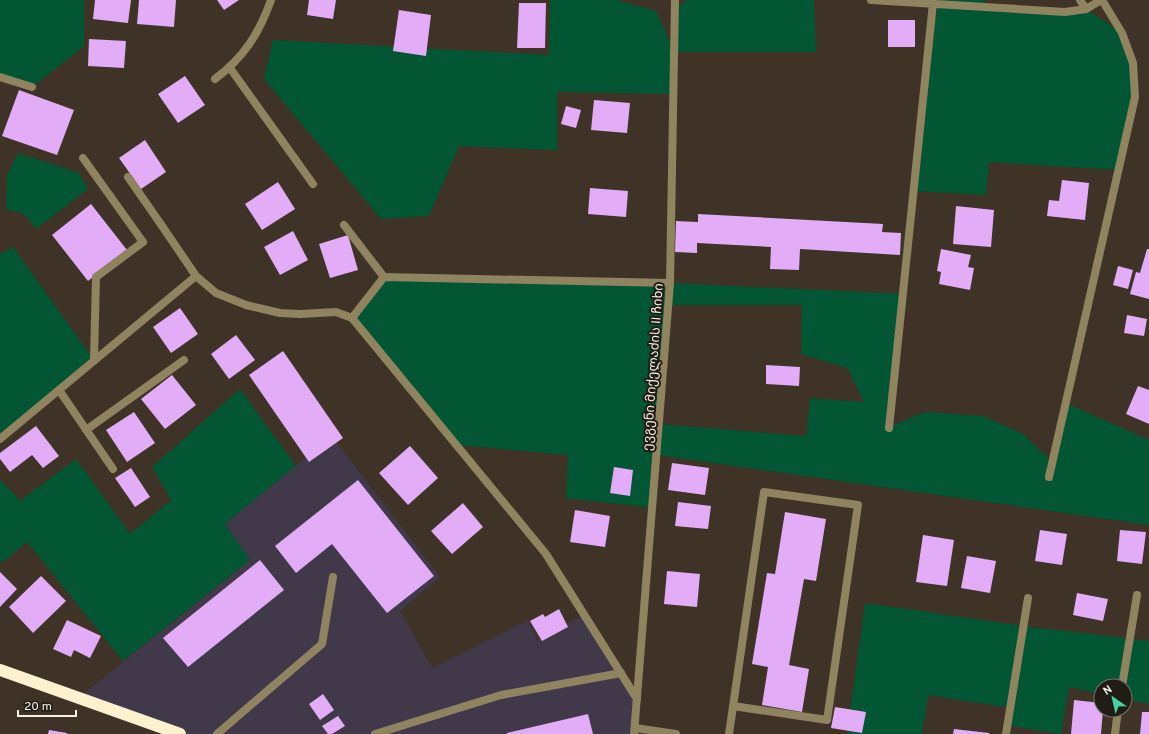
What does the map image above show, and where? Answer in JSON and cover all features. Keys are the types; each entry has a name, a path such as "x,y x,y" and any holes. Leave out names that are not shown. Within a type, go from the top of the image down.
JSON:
{"highway":[{"path":"0,670 180,734"}],"street":[{"path":"215,79 230,68 249,46 267,12 271,0"},
{"name":"ევგენი მიქელაძის II ჩიხი","path":"635,731 670,283 675,0"},
{"path":"871,0 1065,12 1086,9 1102,0 1122,33 1133,63 1135,97 1049,477"},
{"path":"1080,0 1086,9"},
{"path":"889,428 933,3"},
{"path":"230,68 313,184"},
{"path":"0,77 32,87"},
{"path":"83,158 143,242 96,277 94,360"},
{"path":"128,177 196,276 216,293 246,305 280,313 300,314 336,312 352,318 546,554 637,699"},
{"path":"344,225 384,277"},
{"path":"0,439 196,276"},
{"path":"384,277 670,283"},
{"path":"352,318 384,277"},
{"path":"86,430 184,360"},
{"path":"59,390 113,469"},
{"path":"729,734 733,706 764,492 858,506 827,720 733,706"},
{"path":"217,734 322,644 332,577"},
{"path":"1123,678 1137,595"},
{"path":"1006,734 1028,598"},
{"path":"375,734 501,695 621,673"},
{"path":"1115,734 1117,718"},
{"path":"635,731 676,734"}],"shaded area":[{"path":"332,436 440,577 400,611 432,668 528,620 537,640 584,615 637,699 634,734 180,734 78,698 250,560 225,524"}],"green space":[{"path":"0,0 84,0 84,46 32,87 0,77"},
{"path":"550,0 616,0 656,11 674,51 673,30 675,16 677,9 687,0 814,0 816,52 675,52 673,94 557,92 557,150 459,146 429,216 381,219 264,79 273,40 549,55"},
{"path":"871,0 985,0 988,7 1086,9 1122,33 1133,63 1135,97 1118,170 989,162 986,195 914,191 928,55 938,8"},
{"path":"18,153 79,173 88,189 36,229 24,214 6,209 7,175"},
{"path":"13,247 94,360 0,439 0,254"},
{"path":"384,277 670,283 903,294 889,427 925,412 983,416 1023,434 1052,462 1066,403 1149,440 1149,525 657,455 653,508 566,498 568,455 456,445 352,318","holes":["669,305 802,305 801,354 847,368 864,402 810,398 806,436 659,424"]},
{"path":"240,389 296,466 225,524 250,560 123,661 27,542 2,563 0,560 0,479 20,501 76,459 130,534 171,500 152,467"},
{"path":"865,603 1024,626 1149,641 1149,704 1133,701 1133,678 1093,678 1093,692 1069,687 1061,734 1008,725 1010,708 928,695 922,734 847,734"}],"building":[{"path":"95,0 131,0 128,23 93,19"},
{"path":"139,0 176,0 174,27 137,24"},
{"path":"217,0 239,0 224,10"},
{"path":"309,0 336,0 333,19 307,15"},
{"path":"519,3 546,3 545,48 517,48"},
{"path":"399,10 431,15 426,56 393,51"},
{"path":"888,20 915,20 915,47 888,47"},
{"path":"89,39 126,41 124,68 88,66"},
{"path":"185,76 205,105 178,123 158,94"},
{"path":"19,90 74,110 57,155 2,136"},
{"path":"594,100 630,103 627,133 591,130"},
{"path":"566,106 581,110 576,128 561,124"},
{"path":"145,140 166,172 141,189 119,158"},
{"path":"1062,180 1089,183 1085,220 1047,216 1049,200 1059,201"},
{"path":"278,182 295,209 262,230 245,204"},
{"path":"590,188 628,191 626,217 588,214"},
{"path":"91,204 127,250 88,281 52,235"},
{"path":"956,206 994,210 991,247 953,244"},
{"path":"698,214 883,224 882,232 901,233 900,255 800,249 799,270 770,269 771,247 697,243 697,253 675,252 676,221 698,222"},
{"path":"293,231 308,260 280,275 264,247"},
{"path":"348,235 358,270 330,278 319,244"},
{"path":"941,249 971,255 968,267 974,268 970,290 939,284 941,272 937,271"},
{"path":"1147,249 1149,249 1149,299 1130,294 1136,272 1140,273"},
{"path":"1118,266 1133,270 1128,289 1113,285"},
{"path":"180,308 198,334 171,353 153,327"},
{"path":"1127,315 1147,319 1144,336 1124,333"},
{"path":"236,335 255,360 229,379 211,354"},
{"path":"283,351 343,438 309,462 249,375"},
{"path":"766,365 800,367 799,386 766,384"},
{"path":"172,375 196,405 165,429 141,399"},
{"path":"1138,386 1149,390 1149,424 1126,414"},
{"path":"134,412 155,443 127,462 106,430"},
{"path":"36,426 59,456 43,468 32,455 10,472 0,459 0,453"},
{"path":"410,446 438,478 408,505 379,473"},
{"path":"672,463 709,468 705,495 668,490"},
{"path":"614,467 633,470 630,496 610,493"},
{"path":"131,468 150,497 135,507 115,478"},
{"path":"358,480 434,576 387,613 332,544 296,573 275,546"},
{"path":"678,502 711,506 708,529 675,526"},
{"path":"463,503 483,527 452,554 431,531"},
{"path":"575,510 610,516 605,547 570,542"},
{"path":"785,512 826,519 816,581 804,579 789,665 809,669 802,712 762,705 768,667 752,664 767,573 775,574"},
{"path":"1040,530 1067,534 1062,565 1035,561"},
{"path":"1120,530 1146,532 1142,564 1117,561"},
{"path":"923,535 954,540 947,586 916,582"},
{"path":"967,556 996,561 990,593 961,588"},
{"path":"260,560 284,590 188,667 163,638"},
{"path":"667,571 700,574 697,607 664,604"},
{"path":"0,572 17,589 0,607"},
{"path":"41,576 66,601 33,633 9,607"},
{"path":"1077,593 1108,599 1103,621 1073,615"},
{"path":"559,609 568,627 542,641 530,621 543,614 545,617"},
{"path":"67,620 101,636 90,658 74,650 71,657 53,649"},
{"path":"323,694 334,710 320,720 309,704"},
{"path":"1074,700 1093,702 1093,718 1102,718 1101,734 1071,734"},
{"path":"835,707 866,712 862,733 831,728"},
{"path":"1142,712 1149,712 1149,734 1140,734"},
{"path":"588,714 593,734 507,734 507,733"},
{"path":"338,716 345,726 332,734 328,734 322,726"},
{"path":"954,729 989,733 989,734 953,734"},
{"path":"49,730 67,733 67,734 48,734"}]}
